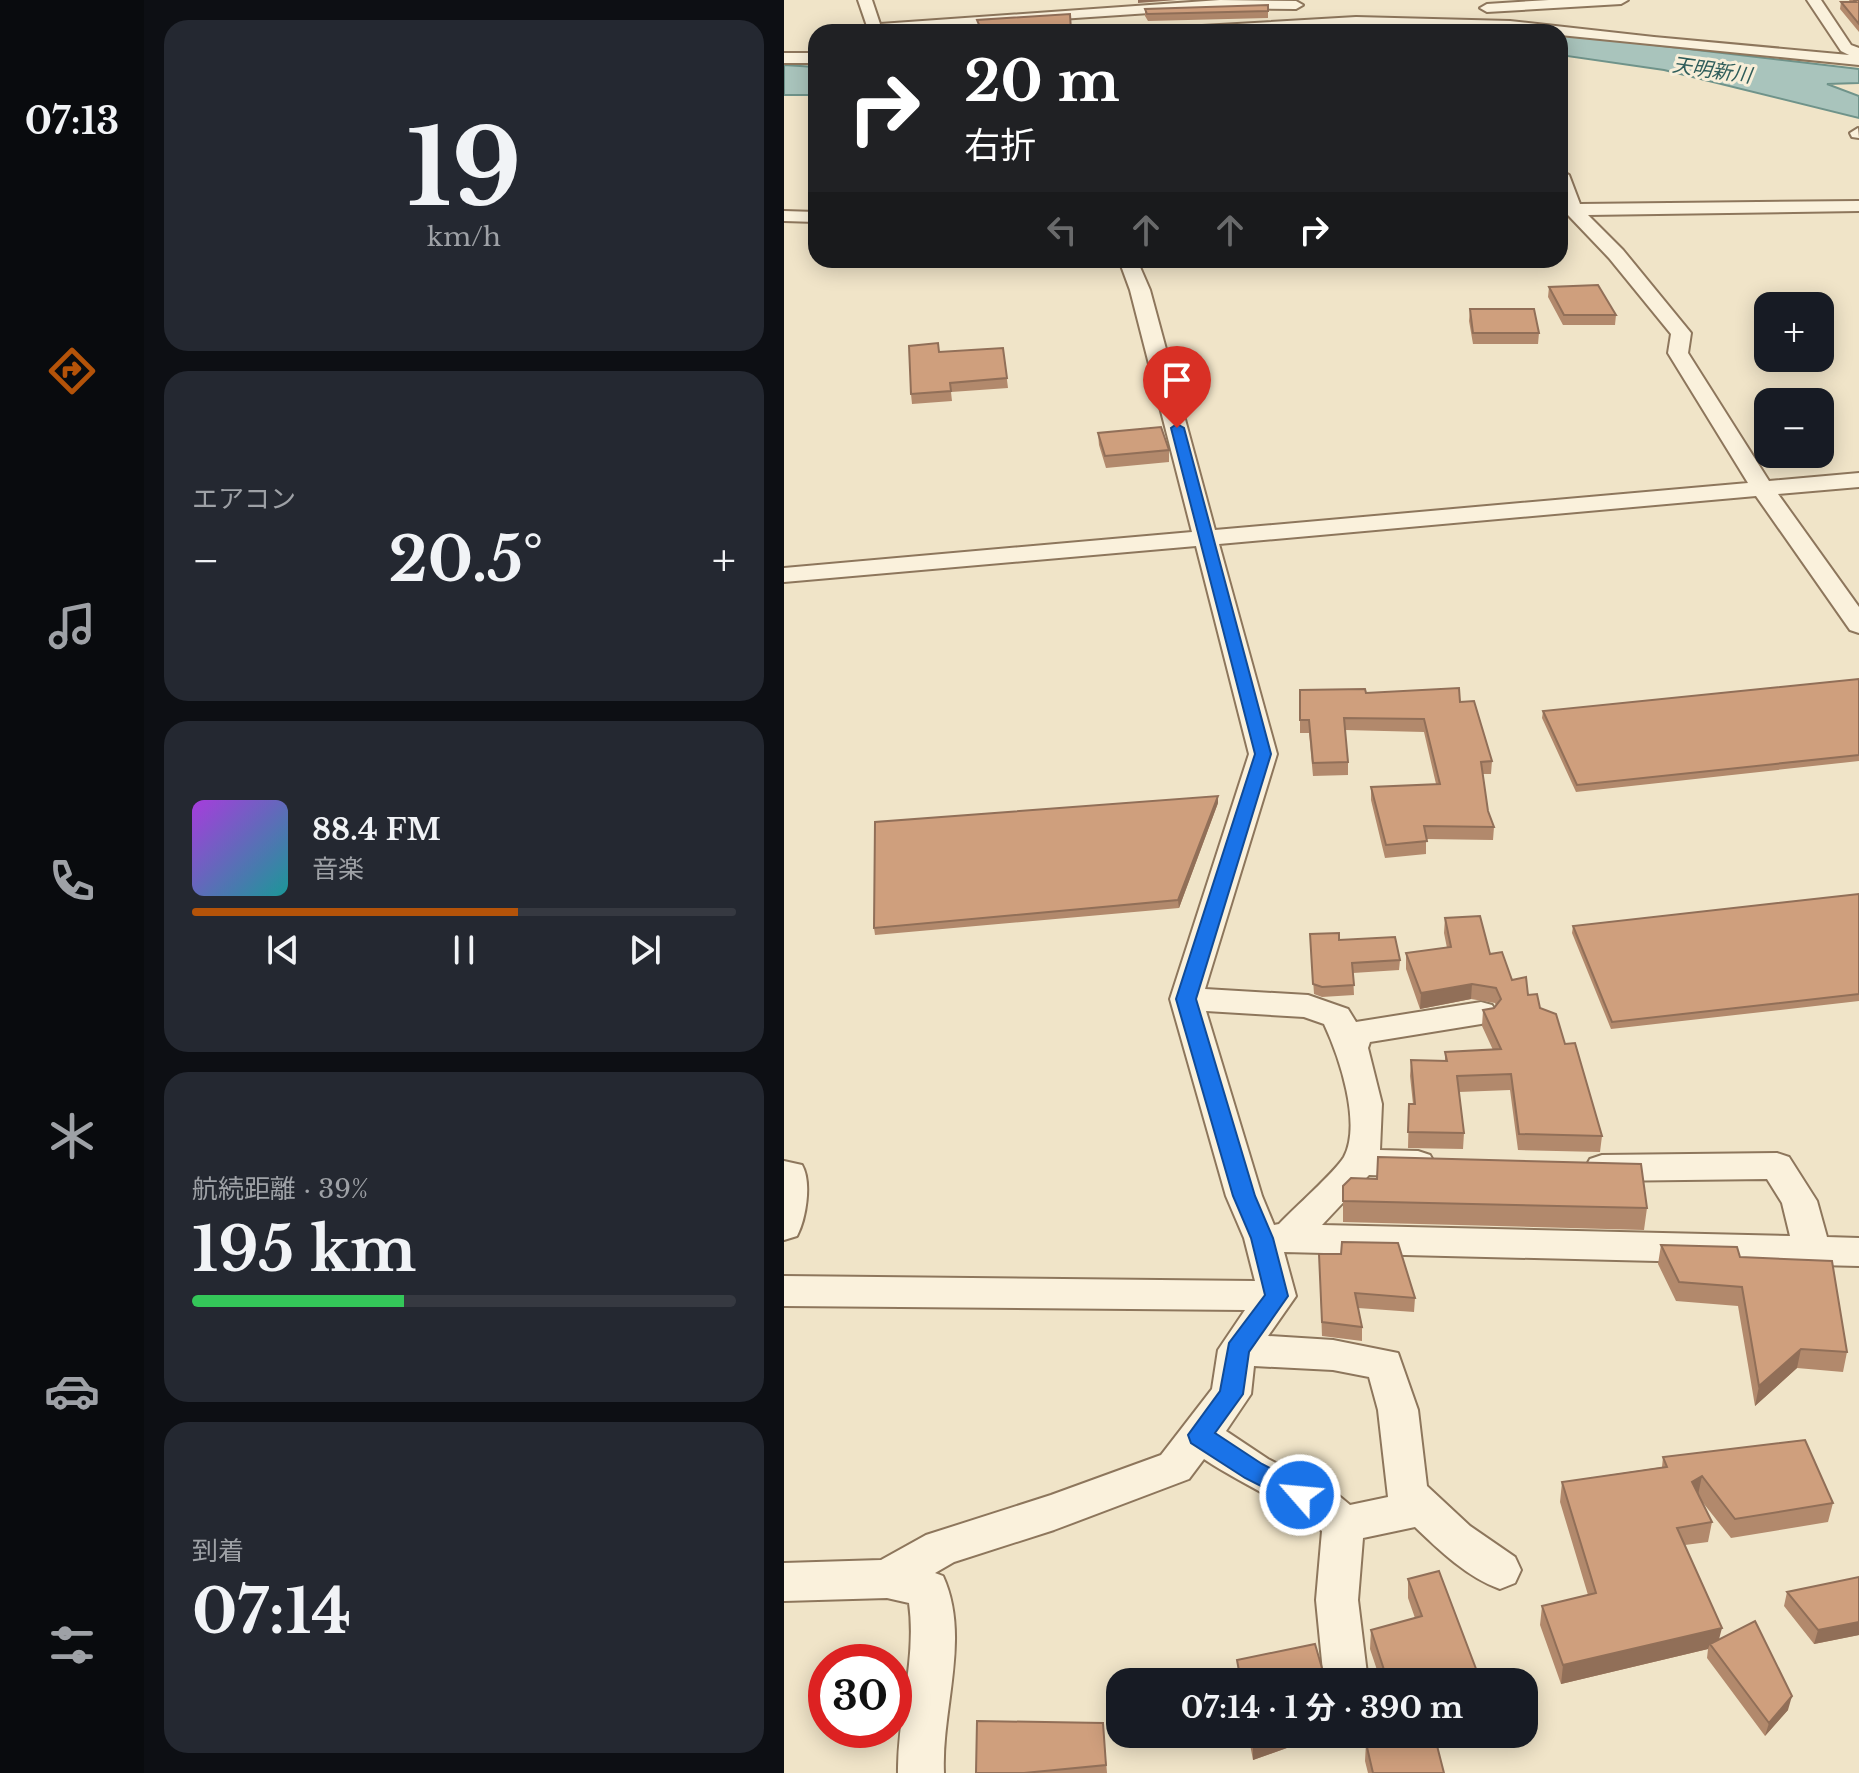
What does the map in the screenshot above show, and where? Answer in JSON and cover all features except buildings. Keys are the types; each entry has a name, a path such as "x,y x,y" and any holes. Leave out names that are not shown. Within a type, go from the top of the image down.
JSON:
{"street":[{"path":"865,0 872,24"},
{"path":"1413,13 1621,0"},
{"path":"1814,0 1846,48 1859,53"},
{"path":"944,24 1224,4 1317,5"},
{"path":"1348,6 1494,20 1507,24"},
{"path":"1304,24 1356,21 1472,24"},
{"path":"1568,32 1859,60"},
{"path":"784,58 808,58"},
{"path":"1568,210 1859,206"},
{"path":"1568,212 1616,254 1681,333 1678,353 1763,489 1859,625"},
{"path":"784,216 808,217"},
{"path":"887,1579 941,1548 1054,1512 1175,1467 1231,1394 1237,1350 1277,1296 1275,1238 1244,1196 1186,999 1263,754 1140,290 1131,268"},
{"path":"784,575 1859,480"},
{"path":"1186,999 1308,1006 1337,1017 1361,1071 1368,1135 1360,1162 1275,1238"},
{"path":"1352,1048 1357,1033 1481,1013"},
{"path":"1360,1162 1451,1165"},
{"path":"1563,1167 1777,1166 1799,1201 1812,1249"},
{"path":"784,1174 790,1174 784,1226"},
{"path":"1275,1238 1859,1252"},
{"path":"784,1291 1277,1296"},
{"path":"1237,1350 1333,1355 1384,1364 1398,1410 1407,1494 1455,1539 1500,1570"},
{"path":"1200,1435 1254,1471 1323,1507 1343,1524"},
{"path":"1343,1524 1423,1508"},
{"path":"1343,1524 1337,1600 1344,1668"},
{"path":"784,1582 887,1579 928,1589 935,1633 920,1739 921,1773"}],"water":[{"name":"天明新川","path":"1568,35 1859,69 1859,83 1827,84 1859,96 1859,118 1664,70 1568,56"},
{"path":"784,65 808,66 808,95 784,95"}],"route":[{"path":"1177,428 1263,754 1186,999 1244,1196 1262,1238 1277,1296 1237,1350 1231,1394 1200,1435 1254,1471 1300,1495"}]}
